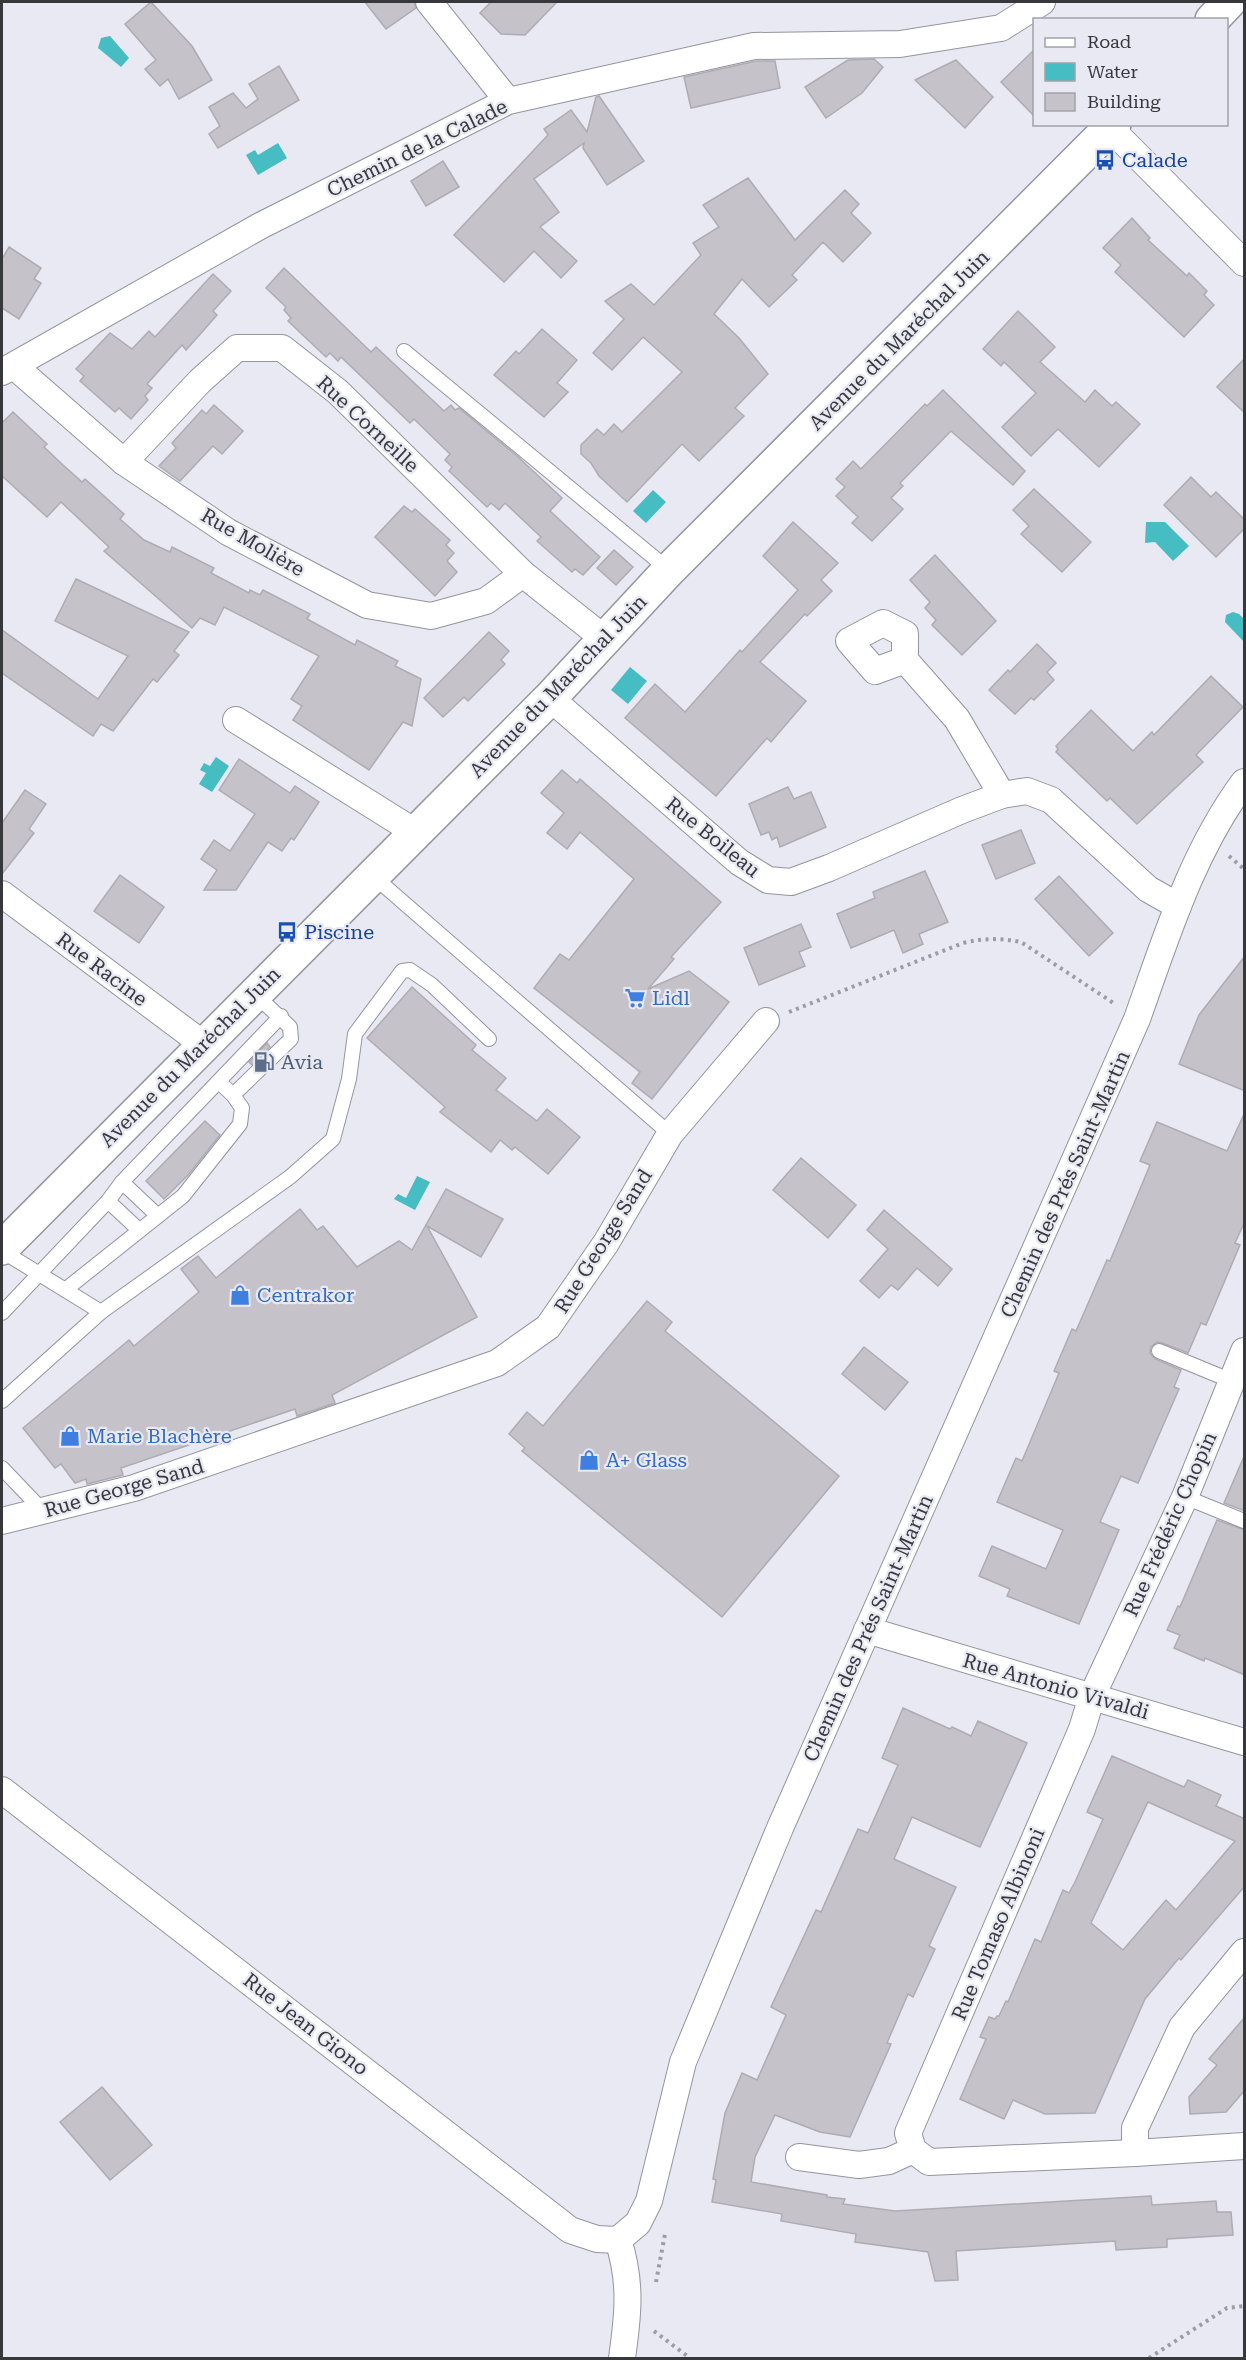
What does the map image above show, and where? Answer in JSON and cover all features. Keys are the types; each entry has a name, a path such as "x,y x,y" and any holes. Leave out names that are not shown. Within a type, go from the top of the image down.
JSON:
{"main road":[{"path":"1214,18 1229,2"},
{"name":"Avenue du Maréchal Juin","path":"2,1250 203,1044 550,698 669,570 1112,126"}],"street":[{"path":"429,2 508,101"},
{"name":"Chemin de la Calade","path":"8,369 260,226 508,101 754,46 900,44 1001,28 1042,2"},
{"path":"1112,126 1245,263"},
{"name":"Rue Corneille","path":"124,462 200,381 237,348 282,348 338,392 523,574 606,640"},
{"name":"Rue Molière","path":"8,369 124,462 228,532 367,605 430,616 486,601 523,574"},
{"path":"905,660 957,719 1002,795"},
{"name":"Rue Boileau","path":"550,698 739,862 768,880 791,882 829,868 962,810 1002,795 1027,791 1051,800 1148,890 1178,906"},
{"path":"236,720 415,832"},
{"name":"Chemin des Prés Saint-Martin","path":"618,2240 638,2223 649,2201 683,2062 780,1828 1137,1020 1178,906 1209,838 1245,782"},
{"name":"Rue Racine","path":"2,894 203,1044"},
{"name":"Rue George Sand","path":"2,1521 134,1488 497,1363 549,1327 606,1243 670,1134 766,1021"},
{"name":"Rue Frédéric Chopin","path":"1092,1696 1185,1497 1245,1351"},
{"name":"Rue Antonio Vivaldi","path":"867,1630 1245,1742"},
{"name":"Rue Tomaso Albinoni","path":"914,2150 908,2133 1082,1729 1092,1696"},
{"name":"Rue Jean Giono","path":"2,1790 570,2230 597,2239 618,2240"},
{"path":"1135,2153 1135,2128 1182,2026 1245,1952"},
{"path":"799,2157 859,2165 889,2161 914,2150 929,2162 1245,2146"},
{"path":"618,2240 626,2264 629,2313 622,2358"}],"lane":[{"path":"405,351 669,570"},
{"path":"372,875 670,1134"},
{"path":"2,1401 100,1312 290,1177 333,1138 349,1080 355,1034 402,971 410,970 432,985 489,1040"},
{"path":"233,1095 291,1039 290,1027 281,1016 254,993"},
{"path":"2,1313 108,1201 122,1182 281,1016"},
{"path":"65,1290 183,1196 240,1124 242,1108 233,1095 219,1082"},
{"path":"122,1182 158,1216"},
{"path":"108,1201 139,1230"},
{"path":"2,1250 100,1312"},
{"path":"1159,1351 1232,1381"},
{"path":"2,1468 44,1512"},
{"path":"1185,1497 1245,1521"}],"path":[{"path":"766,1021 979,939 1006,939 1021,942 1137,1020"},
{"path":"1149,2358 1227,2308 1245,2306"},
{"path":"629,2313 690,2358"}],"water":[{"path":"110,36 129,58 121,67 98,48 101,38"},
{"path":"278,143 287,158 258,175 246,155 255,150 258,155"},
{"path":"653,490 666,502 646,523 633,511"},
{"path":"1146,522 1165,522 1189,546 1173,561 1155,542 1145,543"},
{"path":"1233,612 1244,619 1244,642 1225,622 1226,615"},
{"path":"630,667 647,681 628,704 611,690"},
{"path":"216,757 229,766 212,792 199,784 206,773 200,770 204,763 210,766"},
{"path":"417,1176 430,1182 415,1210 394,1199 398,1194 406,1198"}],"building":[{"path":"151,2 192,46 212,80 179,99 168,79 160,86 145,69 156,60 125,24"},
{"path":"365,2 414,2 416,8 386,29"},
{"path":"491,2 557,2 525,35 501,34 480,13"},
{"path":"1033,51 1033,115 1001,82"},
{"path":"874,59 883,67 862,93 826,118 805,87 848,60"},
{"path":"956,60 993,97 965,128 915,80"},
{"path":"756,61 775,61 780,88 691,108 684,77"},
{"path":"279,66 299,100 218,148 209,134 220,126 209,107 233,93 246,108 258,99 249,84"},
{"path":"599,96 644,161 607,185 583,148 584,143 534,179 559,212 540,227 577,261 561,278 534,251 504,282 454,235 548,135 544,129 571,110 587,132 596,97"},
{"path":"443,161 459,187 426,206 411,181"},
{"path":"748,178 795,240 845,190 859,204 851,213 871,233 843,262 823,242 792,275 797,280 769,307 742,279 714,314 739,338 768,374 735,408 744,416 699,461 682,444 627,502 599,476 591,463 581,454 581,445 597,429 604,435 614,424 622,432 682,372 643,337 612,370 593,353 624,319 605,301 631,284 654,305 701,255 693,243 719,227 703,205"},
{"path":"1132,218 1150,238 1148,240 1187,276 1189,273 1207,291 1204,295 1214,305 1184,337 1115,272 1121,265 1103,248"},
{"path":"9,247 41,268 34,279 41,283 19,319 2,308 2,259"},
{"path":"284,268 371,352 376,347 444,411 451,405 455,410 459,408 517,456 562,498 550,511 600,557 583,575 575,569 572,572 537,541 541,537 505,503 499,510 491,503 487,507 449,471 452,467 445,460 450,454 414,419 410,423 341,357 338,361 330,353 326,357 288,321 291,318 284,310 286,307 266,288"},
{"path":"213,274 231,291 213,311 217,315 186,350 182,345 147,384 152,388 145,396 148,400 131,419 119,408 115,412 80,381 84,376 76,369 110,333 132,349 149,331 155,337"},
{"path":"1018,311 1055,347 1040,362 1085,402 1095,390 1112,406 1116,402 1140,424 1099,467 1058,429 1031,456 1002,427 1036,393 1004,362 1001,366 983,349"},
{"path":"542,329 577,360 557,383 568,392 544,417 494,375 516,351 519,354"},
{"path":"1245,358 1245,413 1217,387"},
{"path":"943,390 1025,471 1013,485 951,431 900,483 903,486 891,498 903,509 872,541 852,523 858,517 836,496 845,487 836,479 853,461 861,469 925,404 927,406"},
{"path":"214,405 243,431 222,454 213,446 180,481 159,466 176,448 172,443 202,410 206,414"},
{"path":"13,412 47,444 44,447 63,465 82,482 85,479 124,514 120,519 144,540 170,552 172,547 214,568 211,573 249,593 250,590 260,595 263,590 310,614 307,619 355,645 357,640 398,661 395,666 421,679 412,726 403,722 369,770 293,720 302,706 291,699 319,656 224,607 215,625 200,618 192,628 104,551 109,547 61,502 47,517 2,476 2,423"},
{"path":"1191,477 1211,497 1216,492 1245,520 1245,528 1216,557 1164,505"},
{"path":"1034,489 1091,542 1062,572 1021,534 1029,526 1013,510"},
{"path":"404,506 412,512 415,509 450,540 446,545 454,553 447,561 457,572 435,596 375,537"},
{"path":"793,522 838,563 821,580 832,591 807,616 805,614 760,662 806,701 771,742 767,738 716,796 625,718 655,684 685,712 798,590 763,556"},
{"path":"614,550 633,567 616,585 597,568"},
{"path":"935,555 996,621 962,655 932,625 936,620 925,608 930,602 910,580"},
{"path":"76,579 189,632 174,651 179,655 157,682 153,679 113,731 101,724 93,736 2,673 2,630 98,699 128,656 55,621"},
{"path":"489,632 509,651 501,660 505,664 468,701 464,697 443,717 424,698"},
{"path":"1037,644 1056,663 1047,672 1054,680 1034,700 1031,698 1015,714 989,690"},
{"path":"1211,676 1243,707 1196,755 1203,762 1137,824 1110,798 1107,801 1056,752 1058,749 1056,746 1091,710 1133,751 1152,732 1154,735"},
{"path":"239,759 290,793 295,786 319,802 294,840 291,838 282,851 268,842 236,890 204,890 217,870 201,859 214,840 230,851 255,814 219,790"},
{"path":"562,770 577,783 580,779 721,902 671,957 674,959 648,989 689,971 729,1002 652,1099 632,1083 640,1072 534,988 560,954 569,960 634,879 580,832 567,849 547,833 564,813 541,793"},
{"path":"788,787 794,799 811,792 826,827 780,847 777,837 772,840 769,832 761,835 749,804"},
{"path":"25,790 46,804 29,829 34,833 2,874 2,823"},
{"path":"1021,830 1035,863 996,879 982,845"},
{"path":"925,871 948,922 919,934 923,944 903,953 894,930 851,948 837,914 875,898 873,892"},
{"path":"120,875 164,907 139,943 94,911"},
{"path":"1059,876 1113,933 1089,956 1035,899"},
{"path":"801,924 811,947 799,952 805,966 759,985 744,948"},
{"path":"1245,956 1245,1091 1179,1064 1199,1015"},
{"path":"412,987 476,1045 472,1050 506,1078 496,1090 537,1121 547,1109 580,1137 548,1174 515,1147 512,1150 500,1140 491,1152 440,1112 445,1107 367,1038"},
{"path":"267,1043 270,1047 252,1065 249,1062"},
{"path":"1245,1112 1245,1221 1235,1243 1240,1245 1206,1325 1201,1323 1188,1353 1157,1342 1151,1347 1150,1353 1155,1359 1181,1370 1174,1387 1179,1389 1138,1483 1121,1476 1100,1522 1119,1530 1079,1624 1007,1596 1010,1589 979,1576 992,1546 1046,1569 1063,1530 997,1502 1016,1458 1022,1461 1059,1373 1054,1371 1072,1329 1076,1331 1107,1260 1110,1261 1150,1165 1140,1161 1157,1122 1227,1151"},
{"path":"205,1121 220,1135 189,1174 164,1199 146,1181"},
{"path":"801,1158 856,1205 828,1238 773,1190"},
{"path":"446,1189 503,1219 481,1257 427,1226 477,1317 332,1395 335,1403 297,1416 295,1409 121,1468 123,1475 87,1484 86,1479 75,1483 61,1464 55,1468 23,1428 129,1340 134,1346 199,1292 181,1269 198,1256 216,1278 300,1209 317,1230 323,1226 357,1267 399,1241 412,1250"},
{"path":"884,1210 952,1269 938,1286 917,1268 898,1290 891,1285 879,1298 860,1281 888,1249 867,1230"},
{"path":"647,1301 672,1322 665,1331 839,1476 722,1617 522,1451 525,1448 509,1434 527,1412 543,1426"},
{"path":"864,1347 908,1382 885,1410 842,1374"},
{"path":"1245,1454 1245,1511 1224,1503"},
{"path":"1217,1520 1245,1530 1245,1675 1174,1648 1180,1635 1167,1630 1178,1606 1180,1607"},
{"path":"903,1708 971,1736 978,1721 1027,1743 980,1847 912,1817 894,1859 956,1887 929,1946 935,1949 913,1997 908,1994 887,2043 891,2044 850,2137 820,2132 775,2115 755,2157 751,2182 845,2199 843,2204 895,2211 1151,2196 1152,2205 1216,2201 1217,2212 1231,2212 1233,2235 1167,2239 1167,2247 1116,2250 1115,2241 956,2251 958,2280 935,2281 928,2252 855,2242 856,2234 781,2221 782,2214 712,2202 716,2180 713,2179 725,2113 742,2073 757,2080 786,2015 771,2007 816,1910 821,1912 858,1829 868,1833 898,1765 882,1758"},
{"path":"1112,1756 1184,1787 1188,1780 1221,1795 1216,1806 1245,1819 1245,1886 1145,1999 1095,2113 1045,2114 1013,2100 1004,2119 960,2099 986,2039 980,2037 989,2017 995,2019 999,2016 1006,2001 1008,2002 1035,1939 1041,1942 1063,1890 1069,1893 1103,1819 1087,1812","holes":["1148,1802 1235,1841 1176,1910 1166,1900 1123,1950 1091,1923"]},
{"path":"1245,2017 1245,2090 1226,2112 1190,2114 1189,2097 1217,2065 1209,2059"},
{"path":"102,2087 152,2145 110,2180 60,2122"}],"place":[{"name":"Calade","path":"1105,160"},
{"name":"Piscine","path":"287,932"},
{"name":"Lidl","path":"635,998"},
{"name":"Avia","path":"264,1062"},
{"name":"Centrakor","path":"240,1295"},
{"name":"Marie Blachère","path":"70,1436"},
{"name":"A+ Glass","path":"589,1460"}]}
